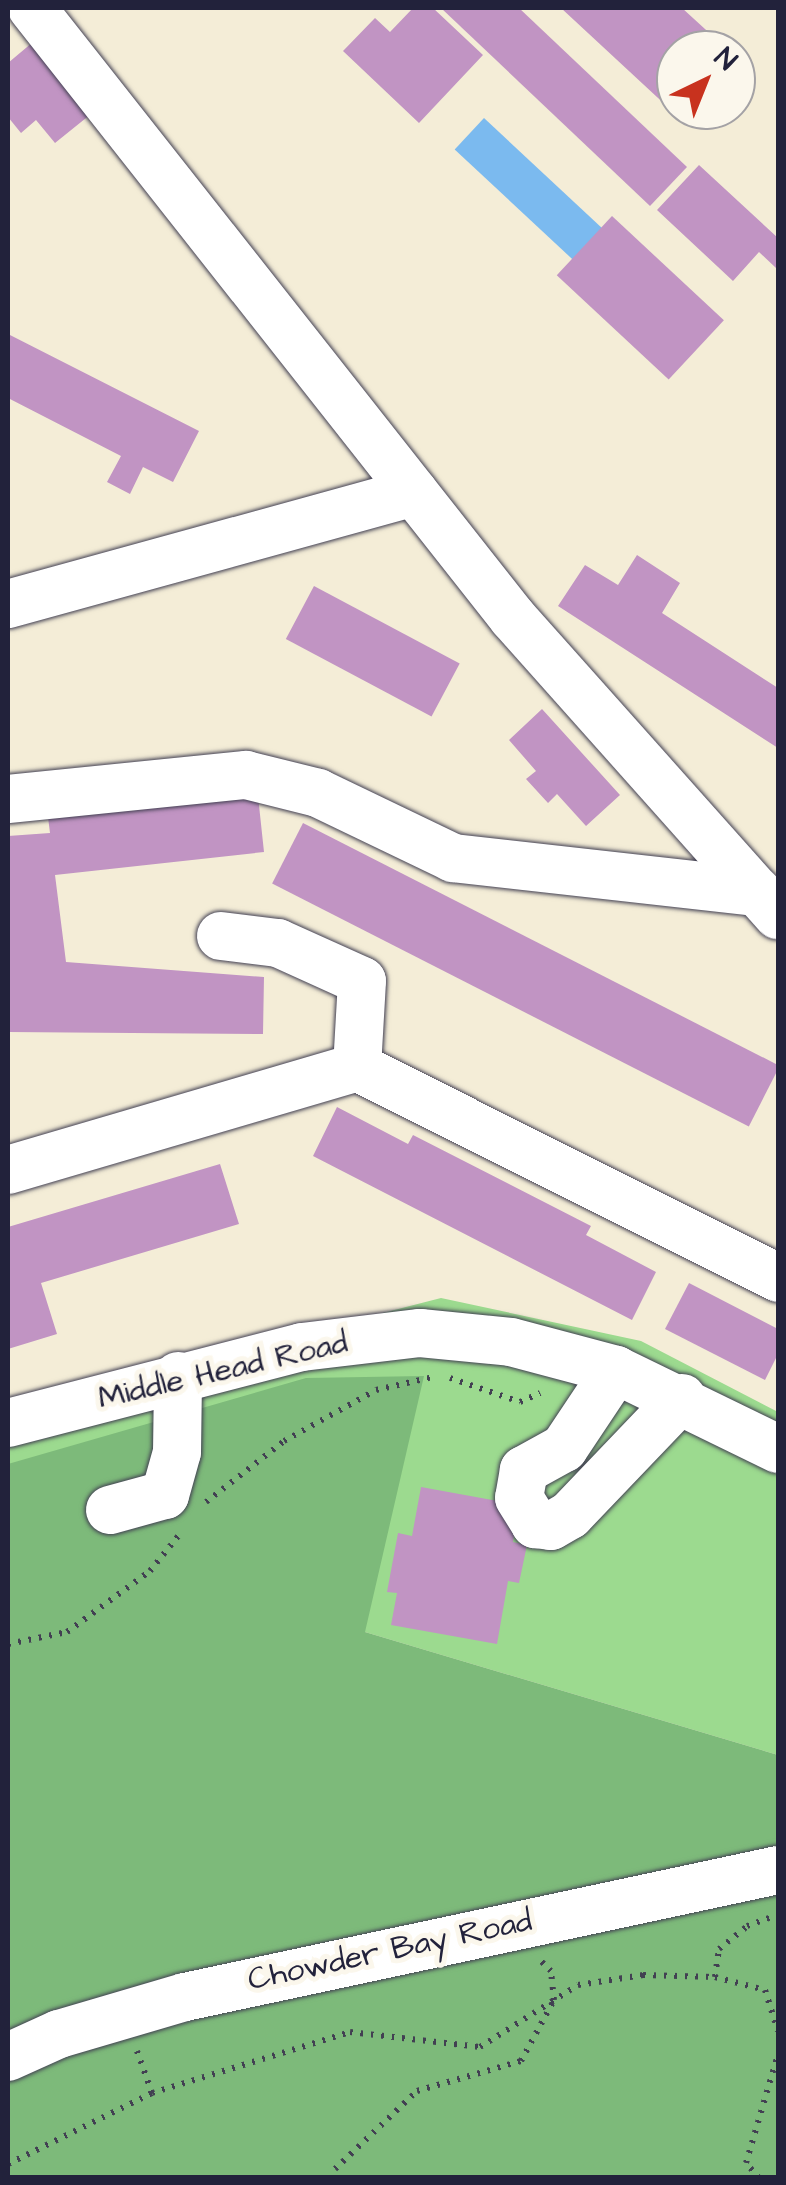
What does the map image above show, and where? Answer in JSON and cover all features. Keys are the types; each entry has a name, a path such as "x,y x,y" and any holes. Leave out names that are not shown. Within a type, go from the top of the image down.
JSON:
{"street":[{"path":"32,8 514,618 768,903"},
{"path":"8,604 414,492"},
{"path":"8,799 246,775 318,793 454,858 768,903"},
{"path":"221,936 278,943 362,981 357,1068"},
{"path":"8,1170 357,1068 778,1278"},
{"name":"Middle Head Road","path":"8,1423 302,1347 420,1333 511,1342 616,1370 682,1398 778,1449"},
{"path":"616,1370 564,1448 524,1470 519,1498 535,1524 552,1526 570,1515 682,1398"},
{"path":"110,1510 165,1495 177,1452 178,1376"},
{"name":"Chowder Bay Road","path":"8,2057 185,1996 526,1920 778,1870"}],"path":[{"path":"201,1506 284,1441 376,1390 444,1375"},
{"path":"8,1644 67,1632 150,1572 190,1520"},
{"path":"715,1977 720,1949 746,1926 778,1915"},
{"path":"336,2178 335,2170 416,2090 521,2060 554,2000 551,1971 534,1955 526,1920"},
{"path":"8,2164 152,2092 350,2032 480,2047 578,1985 627,1978 715,1977 764,1990 778,2031"},
{"path":"760,2178 746,2163 778,2054"}],"green space":[{"path":"441,1298 641,1341 778,1412 778,1755 365,1632 8,1698 8,1409"},
{"path":"424,1376 365,1632 778,1755 778,2177 8,2178 8,1464 306,1378"}],"water":[{"path":"484,118 639,263 610,294 455,149"}],"building":[{"path":"413,8 433,8 483,55 419,123 343,51 375,18 390,32"},
{"path":"441,8 519,8 687,167 650,206"},
{"path":"561,8 682,8 706,30 656,30 656,96"},
{"path":"33,42 91,114 55,143 36,120 21,133 8,117 8,63"},
{"path":"699,165 778,238 776,268 759,252 733,281 657,210"},
{"path":"612,216 724,320 669,380 557,275"},
{"path":"8,334 199,431 173,482 143,467 130,494 107,482 121,456 8,398"},
{"path":"637,555 680,583 662,613 778,688 778,748 558,606 585,565 618,585"},
{"path":"314,586 460,663 432,716 286,639"},
{"path":"542,709 620,795 586,826 557,794 548,803 526,779 536,771 509,740"},
{"path":"258,796 264,852 55,875 66,962 264,977 263,1034 8,1032 8,836 50,833 48,817"},
{"path":"303,823 778,1065 749,1126 272,884"},
{"path":"337,1107 408,1144 413,1135 591,1226 586,1235 656,1272 632,1320 313,1156"},
{"path":"220,1164 239,1224 41,1283 57,1334 8,1349 8,1227"},
{"path":"689,1283 778,1329 778,1354 765,1380 665,1329"},
{"path":"421,1487 519,1505 513,1542 527,1545 519,1583 508,1581 497,1644 391,1625 397,1593 387,1592 398,1533 412,1536"}]}
